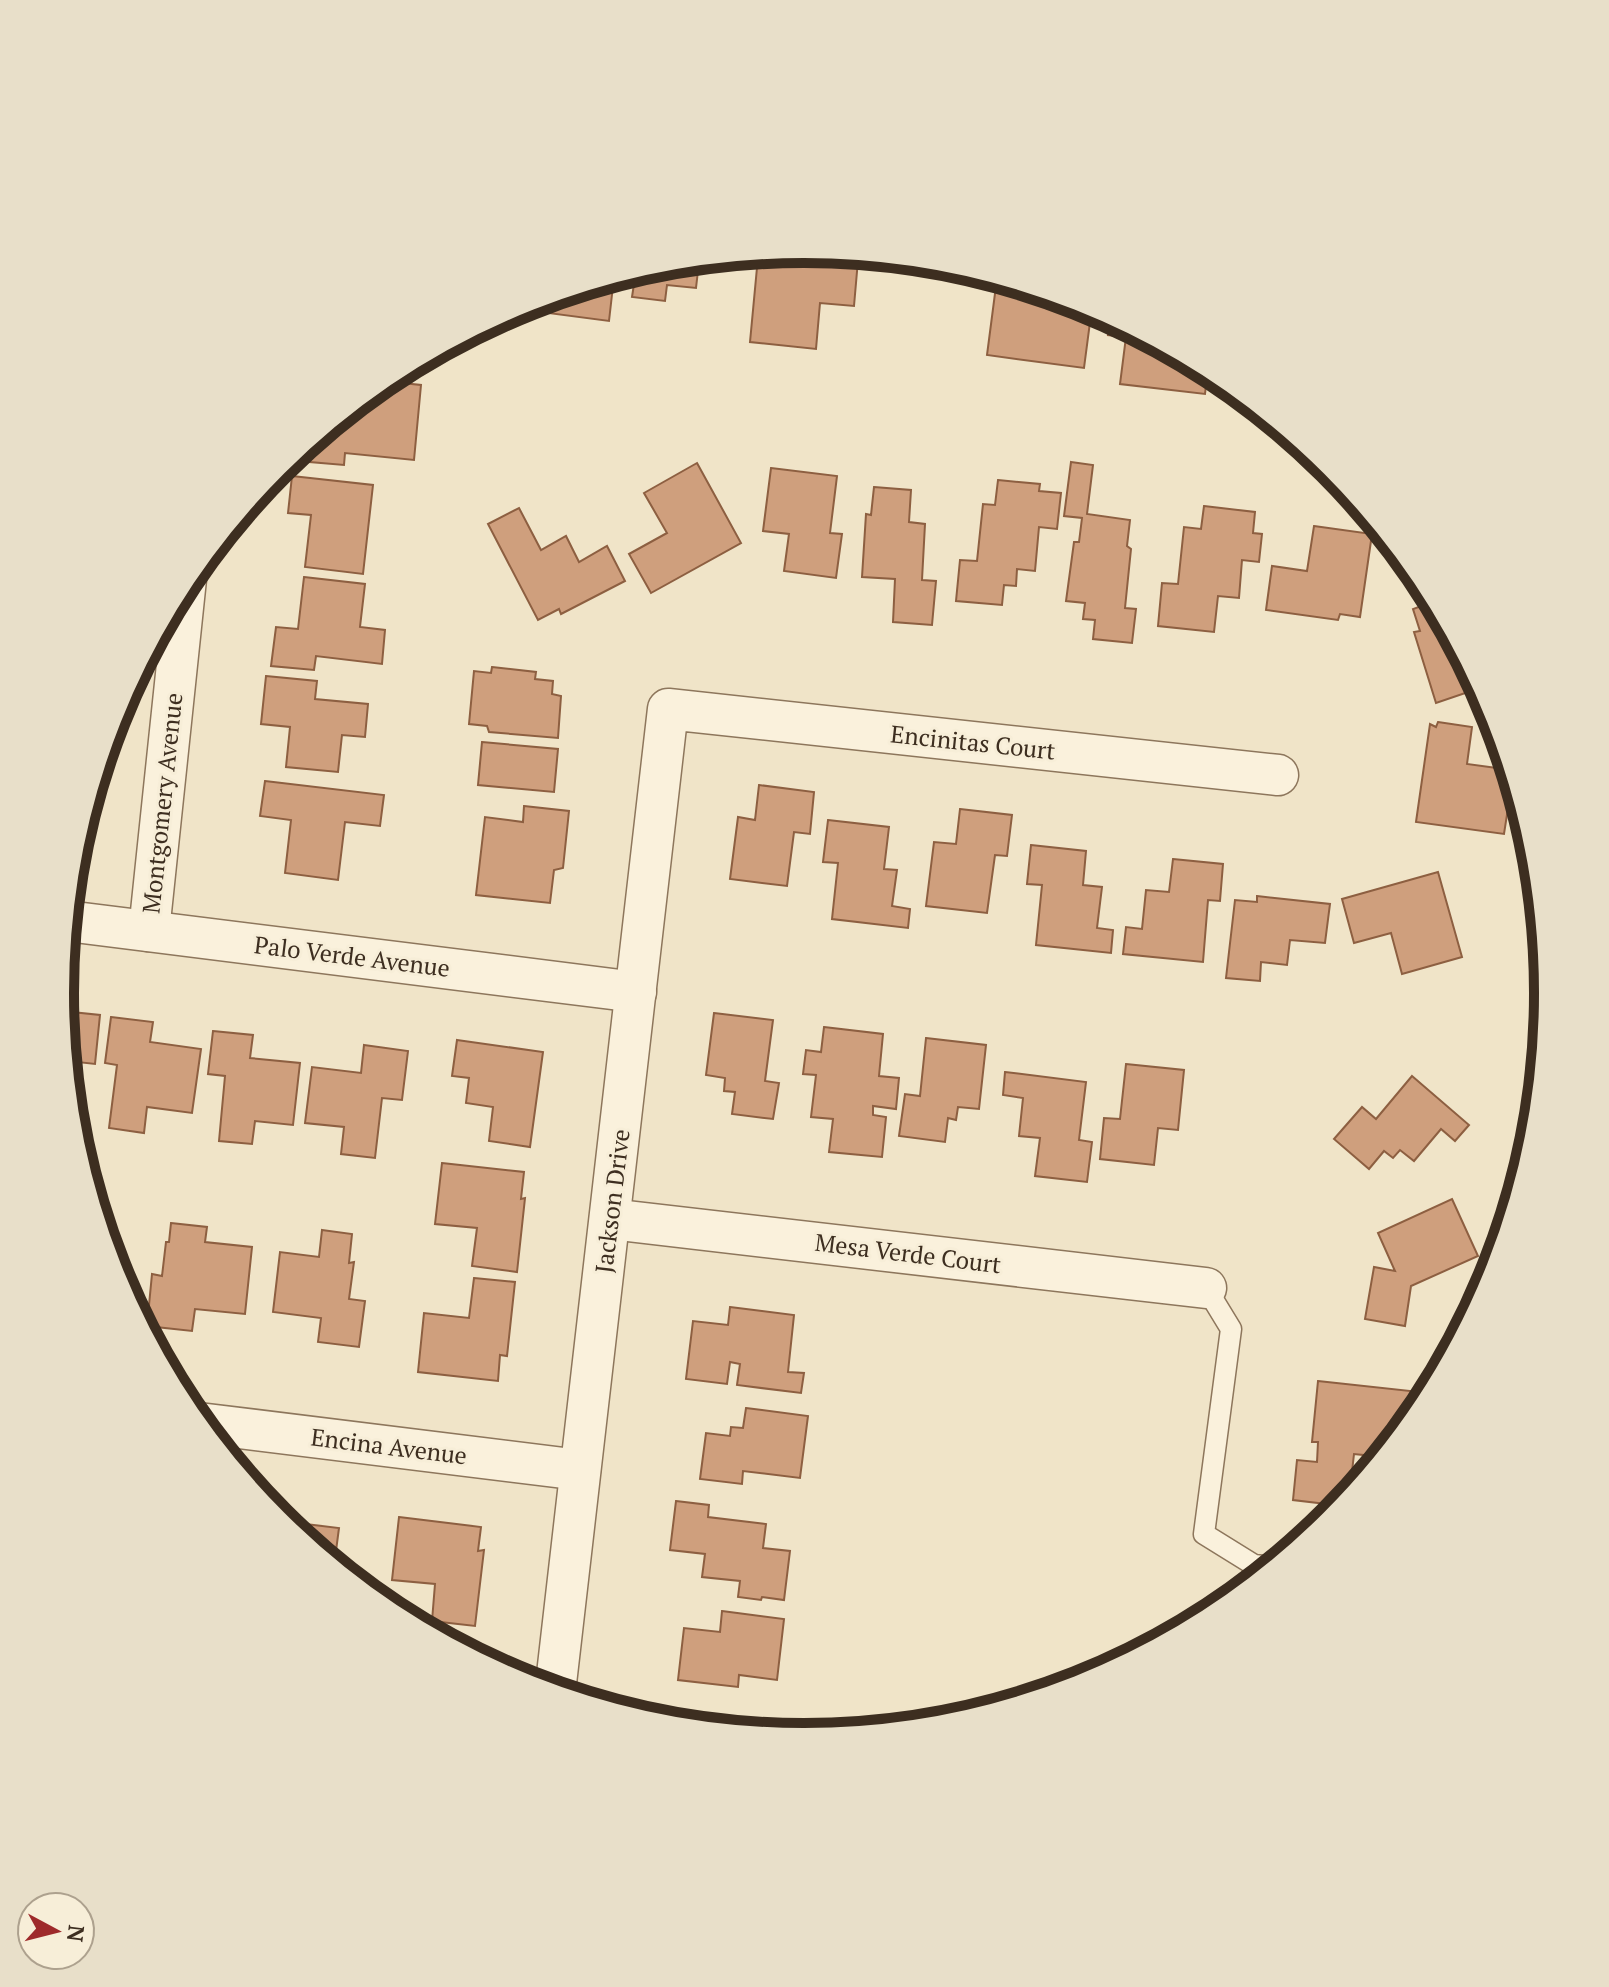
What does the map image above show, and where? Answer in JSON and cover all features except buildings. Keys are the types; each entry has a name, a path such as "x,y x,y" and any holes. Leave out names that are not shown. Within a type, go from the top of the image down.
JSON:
{"street":[{"name":"Montgomery Avenue","path":"149,931 183,611"},
{"name":"Encinitas Court","path":"668,709 1278,775"},
{"name":"Jackson Drive","path":"556,1680 668,709"},
{"name":"Palo Verde Avenue","path":"78,922 636,992"},
{"name":"Mesa Verde Court","path":"610,1219 1206,1288"},
{"name":"Encina Avenue","path":"216,1425 580,1470"}],"lane":[{"path":"1206,1288 1231,1329 1204,1534 1258,1565"}]}
